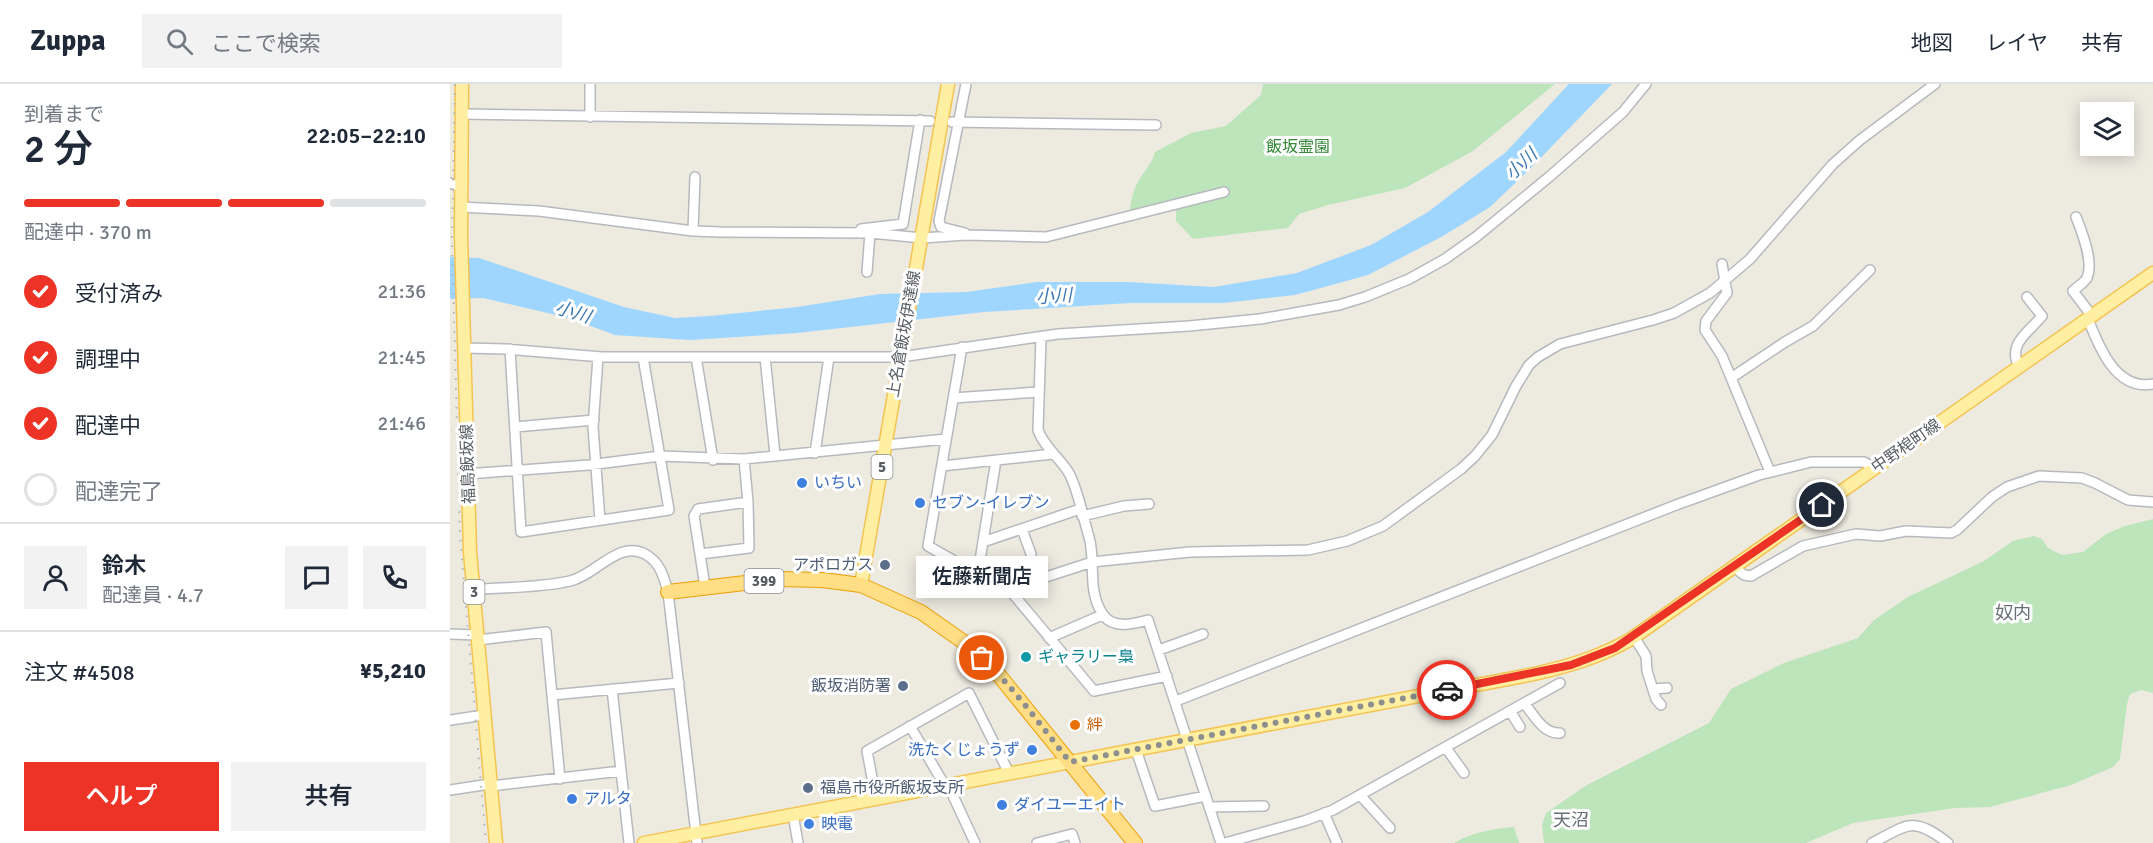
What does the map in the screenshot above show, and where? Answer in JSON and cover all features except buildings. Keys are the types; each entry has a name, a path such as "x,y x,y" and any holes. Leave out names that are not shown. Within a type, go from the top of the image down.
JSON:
{"highway":[{"name":"399","path":"668,592 779,579 822,580 861,585 921,612 965,644 998,674 1135,843"}],"main road":[{"name":"福島飯坂線","path":"462,84 455,111 455,185 460,207 467,474 473,590 496,843"},
{"name":"上名倉飯坂伊達線","path":"861,585 948,84"},
{"name":"中野梍町線","path":"644,843 696,838 793,814 1542,672 1595,657 1634,637 2153,273"}],"street":[{"path":"590,84 590,117"},
{"path":"966,84 955,122 939,221 941,227 963,231 966,235"},
{"path":"465,344 598,357 829,357 962,347 1058,334 1260,319 1339,305 1389,288 1445,259 1499,219 1623,112 1646,84"},
{"path":"1013,594 1046,577 1092,562 1190,552 1308,550 1362,537 1400,514 1475,456 1492,435 1529,365 1538,357 1560,344 1630,327 1674,313 1726,281 1750,258 1833,164 1860,140 1935,84"},
{"path":"455,111 590,117 925,121 903,224 862,228 858,233"},
{"path":"955,122 1156,125"},
{"path":"693,231 695,177"},
{"path":"460,207 539,212 693,231 870,233 922,238 966,235 1053,236 1224,192"},
{"path":"2076,217 2089,254 2086,279 2073,291 2090,318 2101,349 2117,373 2138,384 2153,384"},
{"path":"867,272 870,233"},
{"path":"1722,264 1727,293 1706,321 1707,336 1722,356 1770,472"},
{"path":"1731,378 1785,342 1808,330 1870,270"},
{"path":"2019,367 2014,357 2015,349 2029,328 2042,316 2027,297"},
{"path":"1041,338 1038,430 1041,438 1070,476 1090,540 1093,589 1102,615 1117,624 1127,625 1148,620 1209,807 1226,843 1324,813 1446,748 1560,683"},
{"path":"962,347 928,546 1013,594 1094,691 1167,676"},
{"path":"510,349 521,532 669,510 643,357"},
{"path":"598,357 594,420 600,520"},
{"path":"696,357 714,459"},
{"path":"765,357 775,455"},
{"path":"815,453 829,357"},
{"path":"953,398 1039,392"},
{"path":"515,427 594,420"},
{"path":"467,474 596,464 660,456 744,459 946,439"},
{"path":"942,466 1053,454"},
{"path":"700,554 748,548 748,502 744,459"},
{"path":"978,573 996,460"},
{"path":"1176,701 1676,505 1770,472 1811,462 1864,462 1874,468"},
{"path":"1734,567 1744,575 1751,576 1803,546 1856,534 1880,536 1906,531 1951,533 2007,487 2039,476 2082,478 2128,500 2153,502"},
{"path":"705,587 694,516 698,509 748,502"},
{"path":"983,542 1081,513 1149,504"},
{"path":"1022,529 1031,554"},
{"path":"473,590 571,581 620,553 635,550 656,562 662,572 668,592 696,838"},
{"path":"1049,638 1102,615"},
{"path":"450,634 477,637 546,632 560,779"},
{"path":"1159,650 1203,634"},
{"path":"1634,637 1646,656 1647,671 1661,705"},
{"path":"1542,672 1548,689"},
{"path":"552,695 679,682"},
{"path":"1653,689 1667,688"},
{"path":"612,689 629,843"},
{"path":"876,799 867,750 969,693 1009,773"},
{"path":"1524,703 1547,730 1560,733"},
{"path":"1510,711 1520,727"},
{"path":"451,720 484,715"},
{"path":"910,726 946,785 975,843"},
{"path":"1446,748 1464,772"},
{"path":"1136,750 1155,806 1206,795"},
{"path":"450,790 621,771"},
{"path":"1360,795 1390,828"},
{"path":"1209,807 1264,806"},
{"path":"1324,813 1336,843"},
{"path":"793,814 798,843"},
{"path":"1872,843 1912,825 1920,825 1948,843"},
{"path":"1266,832 1270,843"},
{"path":"1037,843 1072,834 1075,843"}],"green space":[{"name":"飯坂霊園","path":"1263,84 1555,84 1473,151 1405,188 1328,205 1299,214 1288,228 1193,239 1176,221 1176,208 1130,220 1134,190 1155,152 1191,133 1226,126 1261,95"},
{"path":"2153,519 2153,693 2141,690 2130,694 2120,759 2113,767 2071,785 1990,807 1955,808 1853,823 1806,843 1544,843 1542,825 1546,813 1587,785 1709,723 1731,689 1784,663 1858,638 1874,620 1908,597 1984,561 2013,541 2034,536 2042,539 2048,548 2062,555 2083,552 2106,534 2125,526"},
{"path":"1514,827 1519,843 1454,843 1483,832"}],"water":[{"name":"小川","path":"1569,84 1612,84 1490,207 1443,236 1368,275 1295,295 1224,303 1130,303 984,312 797,333 690,340 615,335 569,318 483,298 450,299 450,257 479,258 624,307 675,318 797,307 880,294 966,292 1037,282 1128,282 1214,287 1297,273 1371,245 1428,212 1506,152"}],"railway":[{"path":"455,84 452,243 460,536 486,843"}],"way so far":[{"path":"982,658 998,674 1070,762 1447,690"}],"place":[{"name":"いちい","path":"802,483"},
{"name":"セブン-イレブン","path":"920,503"},
{"name":"アポロガス","path":"885,565"},
{"name":"ギャラリー梟","path":"1026,657"},
{"name":"佐藤新聞店","path":"982,658"},
{"name":"飯坂消防署","path":"903,686"},
{"name":"絆","path":"1075,725"},
{"name":"洗たくじょうず","path":"1032,750"},
{"name":"福島市役所飯坂支所","path":"808,788"},
{"name":"アルタ","path":"572,799"},
{"name":"ダイユーエイト","path":"1002,805"},
{"name":"映電","path":"809,824"}],"district":[{"name":"奴内","path":"2013,613"},
{"name":"天沼","path":"1571,820"}],"route":[{"path":"1447,690 1571,665 1615,648 1822,505"}]}
